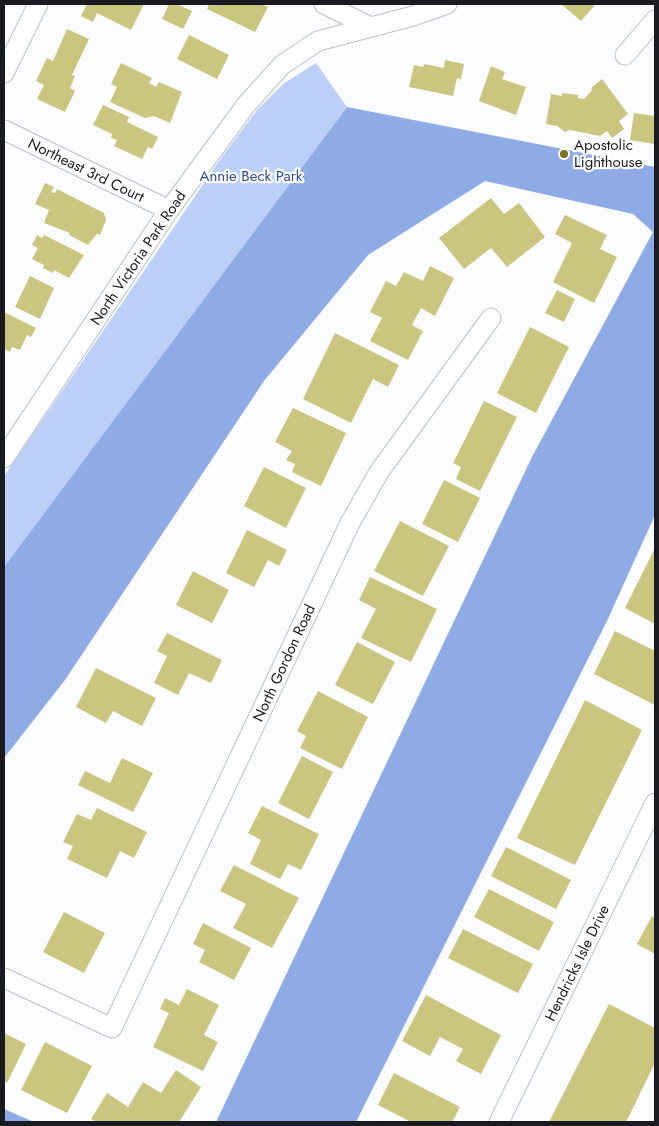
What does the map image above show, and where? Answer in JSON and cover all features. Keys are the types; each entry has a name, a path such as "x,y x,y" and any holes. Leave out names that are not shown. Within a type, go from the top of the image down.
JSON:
{"street":[{"path":"4,73 38,4"},
{"path":"324,4 371,27"},
{"name":"North Victoria Park Road","path":"4,458 169,210 246,105 282,65 318,40 413,16 447,4"},
{"path":"625,55 655,20"},
{"name":"Northeast 3rd Court","path":"4,130 169,210"},
{"name":"North Gordon Road","path":"4,978 112,1028 350,523 379,472 491,318"},
{"name":"Hendricks Isle Drive","path":"499,1122 655,803"}],"green space":[{"name":"Annie Beck Park","path":"316,63 347,107 4,567 4,476 219,161 257,110 283,84"}],"shaded area":[{"path":"347,107 655,167 655,515 607,621 356,1122 216,1122 532,457 653,232 633,214 485,181 368,255 264,381 65,680 4,758 4,567"},
{"path":"4,1109 34,1122 4,1122"}],"building":[{"path":"87,4 144,4 131,30 97,13 93,22 81,16"},
{"path":"169,4 176,4 192,11 183,29 162,19"},
{"path":"209,4 261,4 268,7 255,32 207,9"},
{"path":"561,4 596,4 581,21"},
{"path":"67,29 89,39 72,75 75,76 70,88 75,91 65,112 37,99 44,85 36,81 47,58 53,61"},
{"path":"189,35 229,55 217,79 177,59"},
{"path":"445,60 464,64 461,79 457,78 453,96 409,87 414,65 423,67 424,64 444,68"},
{"path":"121,63 152,78 149,83 156,87 159,82 182,92 170,123 154,116 145,118 110,102 117,87 111,84"},
{"path":"491,66 505,72 502,79 526,87 516,115 479,101"},
{"path":"602,79 628,114 619,121 624,129 612,138 607,131 600,136 570,130 565,132 557,126 546,124 551,94 562,96 562,93 578,95 578,98 584,99 592,90 591,88"},
{"path":"103,105 129,117 127,122 158,137 152,149 148,147 142,159 114,146 117,140 111,138 112,134 93,125"},
{"path":"634,113 655,116 654,144 630,140"},
{"path":"45,183 54,187 51,192 55,193 57,189 104,213 106,220 100,235 97,234 88,245 69,235 70,233 44,223 49,210 35,204"},
{"path":"491,198 504,214 519,203 545,237 507,267 491,248 464,269 439,238"},
{"path":"565,215 607,235 600,249 617,257 594,303 553,282 572,243 555,234"},
{"path":"37,235 42,238 44,235 84,255 69,278 54,270 53,273 43,268 44,265 32,259 38,248 32,245"},
{"path":"430,266 454,278 435,316 421,308 412,325 423,331 408,360 370,341 382,318 370,312 386,281 396,286 404,272 423,281"},
{"path":"30,276 54,288 40,319 15,307"},
{"path":"557,290 575,299 564,322 545,313"},
{"path":"4,312 36,328 31,337 27,335 20,350 12,347 10,352 4,349"},
{"path":"530,327 569,347 536,413 497,393"},
{"path":"335,333 399,365 388,387 373,379 351,423 303,399"},
{"path":"484,401 517,417 480,491 456,479 461,467 453,463"},
{"path":"293,408 346,433 321,486 292,472 295,464 286,460 292,451 275,442"},
{"path":"264,467 306,488 286,528 244,506"},
{"path":"444,480 480,498 458,542 422,524"},
{"path":"400,521 449,546 423,596 374,571"},
{"path":"247,530 287,550 279,566 268,560 254,587 226,573"},
{"path":"655,548 655,624 625,608"},
{"path":"193,571 229,590 212,623 176,605"},
{"path":"370,577 437,609 411,662 361,638 376,609 359,600"},
{"path":"615,631 655,651 655,705 594,674"},
{"path":"167,633 222,660 211,683 189,673 178,695 154,683 167,656 157,651"},
{"path":"357,642 395,662 373,704 335,685"},
{"path":"96,668 156,698 142,726 113,711 106,723 76,707"},
{"path":"318,691 368,717 342,769 300,748 306,736 297,731"},
{"path":"585,700 642,730 575,865 517,838"},
{"path":"302,756 333,772 309,819 278,803"},
{"path":"122,758 153,773 133,812 78,785 85,771 110,783"},
{"path":"262,806 319,834 301,870 288,864 280,879 250,864 261,840 248,833"},
{"path":"97,808 147,832 134,858 120,851 107,878 67,859 73,846 63,842 77,814 91,820"},
{"path":"506,847 571,880 556,909 491,876"},
{"path":"234,865 299,898 272,948 233,928 246,904 220,891"},
{"path":"489,889 554,922 539,951 474,917"},
{"path":"64,912 105,933 84,973 43,952"},
{"path":"652,916 655,918 655,954 637,944"},
{"path":"203,923 251,948 234,980 199,962 205,950 193,944"},
{"path":"463,929 533,964 518,993 448,958"},
{"path":"187,989 219,1005 204,1035 218,1042 203,1071 153,1047 169,1013 160,1009 165,998 179,1005"},
{"path":"426,995 501,1035 481,1074 456,1061 463,1049 440,1037 430,1056 402,1041"},
{"path":"609,1004 655,1028 655,1063 626,1122 549,1122"},
{"path":"4,1033 26,1044 7,1083 4,1081"},
{"path":"45,1042 92,1066 67,1113 21,1090"},
{"path":"176,1070 201,1087 179,1122 97,1122 91,1119 107,1093 128,1107 143,1082 161,1093"},
{"path":"394,1073 460,1107 452,1122 411,1122 378,1105"}],"place":[{"name":"Apostolic Lighthouse","path":"564,154"}]}
